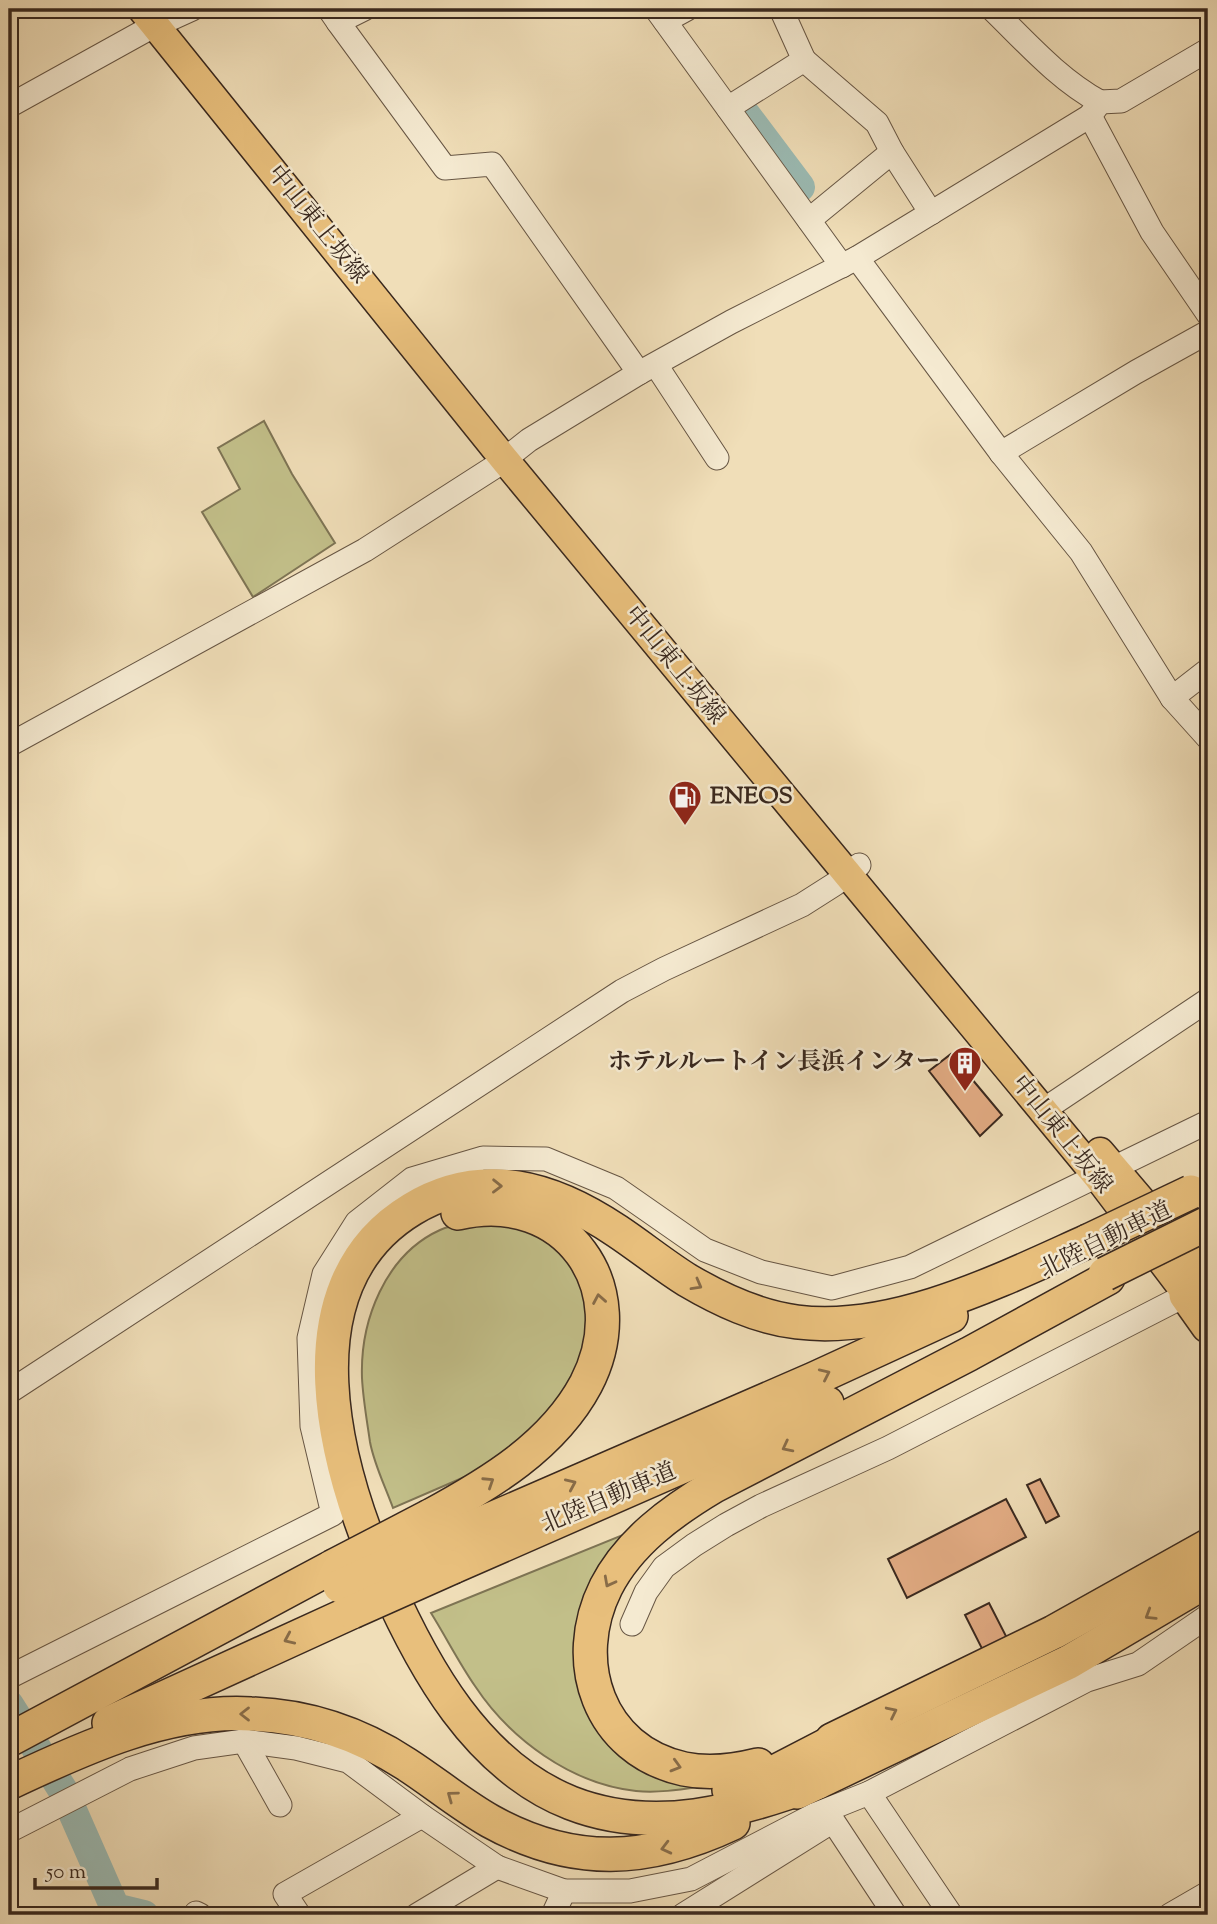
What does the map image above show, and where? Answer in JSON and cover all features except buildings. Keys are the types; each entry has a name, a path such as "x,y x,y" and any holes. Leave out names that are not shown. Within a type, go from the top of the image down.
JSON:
{"highway":[{"path":"828,1803 769,1800 702,1816 651,1820 624,1817 571,1803 547,1792 516,1771 481,1738 443,1691 408,1630 376,1563 352,1497 338,1436 331,1382 334,1331 354,1269 379,1235 412,1209 446,1194 481,1186 532,1189 559,1198 616,1230 684,1278 716,1296 762,1314 798,1322 850,1322 909,1311 981,1287 1098,1260"},
{"path":"852,1732 777,1760 726,1770 684,1769 647,1755 631,1744 606,1716 593,1683 590,1665 592,1626 606,1587 617,1569 647,1534 690,1500 739,1471 969,1354 1098,1260 1202,1197"},
{"name":"北陸自動車道","path":"69,1730 341,1588 441,1541 819,1407 1098,1260 1174,1240 1202,1197"},
{"path":"14,1763 69,1730 341,1588 441,1541 492,1480 538,1444 574,1403 594,1365 600,1343 600,1297 594,1276 573,1243 546,1221 510,1210 474,1209 453,1214 418,1230 401,1243 373,1278 355,1325 350,1376 352,1401 370,1488 393,1555 424,1622 444,1657 488,1718 524,1754 562,1777 619,1796 678,1799 726,1791 769,1775 1208,1556"},
{"path":"1197,1287 1208,1326"},
{"path":"1054,1632 1208,1546"},
{"path":"14,1763 69,1730 140,1730 194,1717 251,1714 306,1722 358,1737 383,1750 511,1832 558,1849 610,1855 664,1849 713,1833 828,1803 1208,1580"}],"main road":[{"name":"中山東上坂線","path":"166,14 512,453 1197,1287 1208,1320"}],"street":[{"path":"364,9 334,15 445,168 492,164 718,458"},
{"path":"687,9 661,15 809,220 849,262 1081,552 1172,698 1208,738"},
{"path":"781,9 804,60 877,123 931,213"},
{"path":"992,9 1053,69 1083,93 1095,109 1152,232 1208,314"},
{"path":"9,106 166,14"},
{"path":"9,746 365,550 512,453 648,369 731,322 849,262 1095,109 1121,101 1208,50"},
{"path":"728,108 804,60"},
{"path":"809,220 892,152"},
{"path":"1001,453 1208,332"},
{"path":"1172,698 1208,670"},
{"path":"9,1392 622,990 802,905 852,870"},
{"path":"1050,1106 1208,1000"},
{"path":"9,1677 334,1514 312,1426 309,1338 324,1274 357,1222 412,1179 484,1158 545,1159 616,1188 705,1250 761,1272 832,1288 910,1267 1208,1122"},
{"path":"632,1623 646,1592 664,1567 726,1525 761,1506 888,1448 1197,1287"},
{"path":"9,1830 130,1769 194,1748 244,1741 296,1748 348,1761 497,1867 564,1891 630,1891 691,1879 828,1803 869,1793 1087,1680 1139,1664 1208,1616"},
{"path":"244,1741 280,1805"},
{"path":"869,1793 951,1915"},
{"path":"683,1915 828,1803"},
{"path":"828,1803 895,1915"},
{"path":"299,1915 285,1894 422,1816"},
{"path":"417,1915 497,1867"},
{"path":"553,1915 564,1891"},
{"path":"1170,1915 1208,1893"}],"shaded area":[{"path":"264,421 292,474 335,543 253,597 202,512 240,489 218,448"},
{"path":"487,1219 521,1222 574,1263 587,1302 587,1333 570,1388 509,1452 476,1472 393,1508 372,1450 363,1394 363,1356 371,1313 391,1273 404,1256 421,1241 445,1228"},
{"path":"630,1532 575,1653 578,1687 592,1720 699,1787 652,1792 612,1787 566,1769 544,1756 524,1741 489,1705 431,1613"}],"waterway":[{"path":"739,106 800,187"},
{"path":"9,1705 64,1792 115,1908 144,1915"}],"place":[{"name":"ENEOS","path":"685,827"},
{"name":"ホテルルートイン長浜インター","path":"965,1093"}]}
